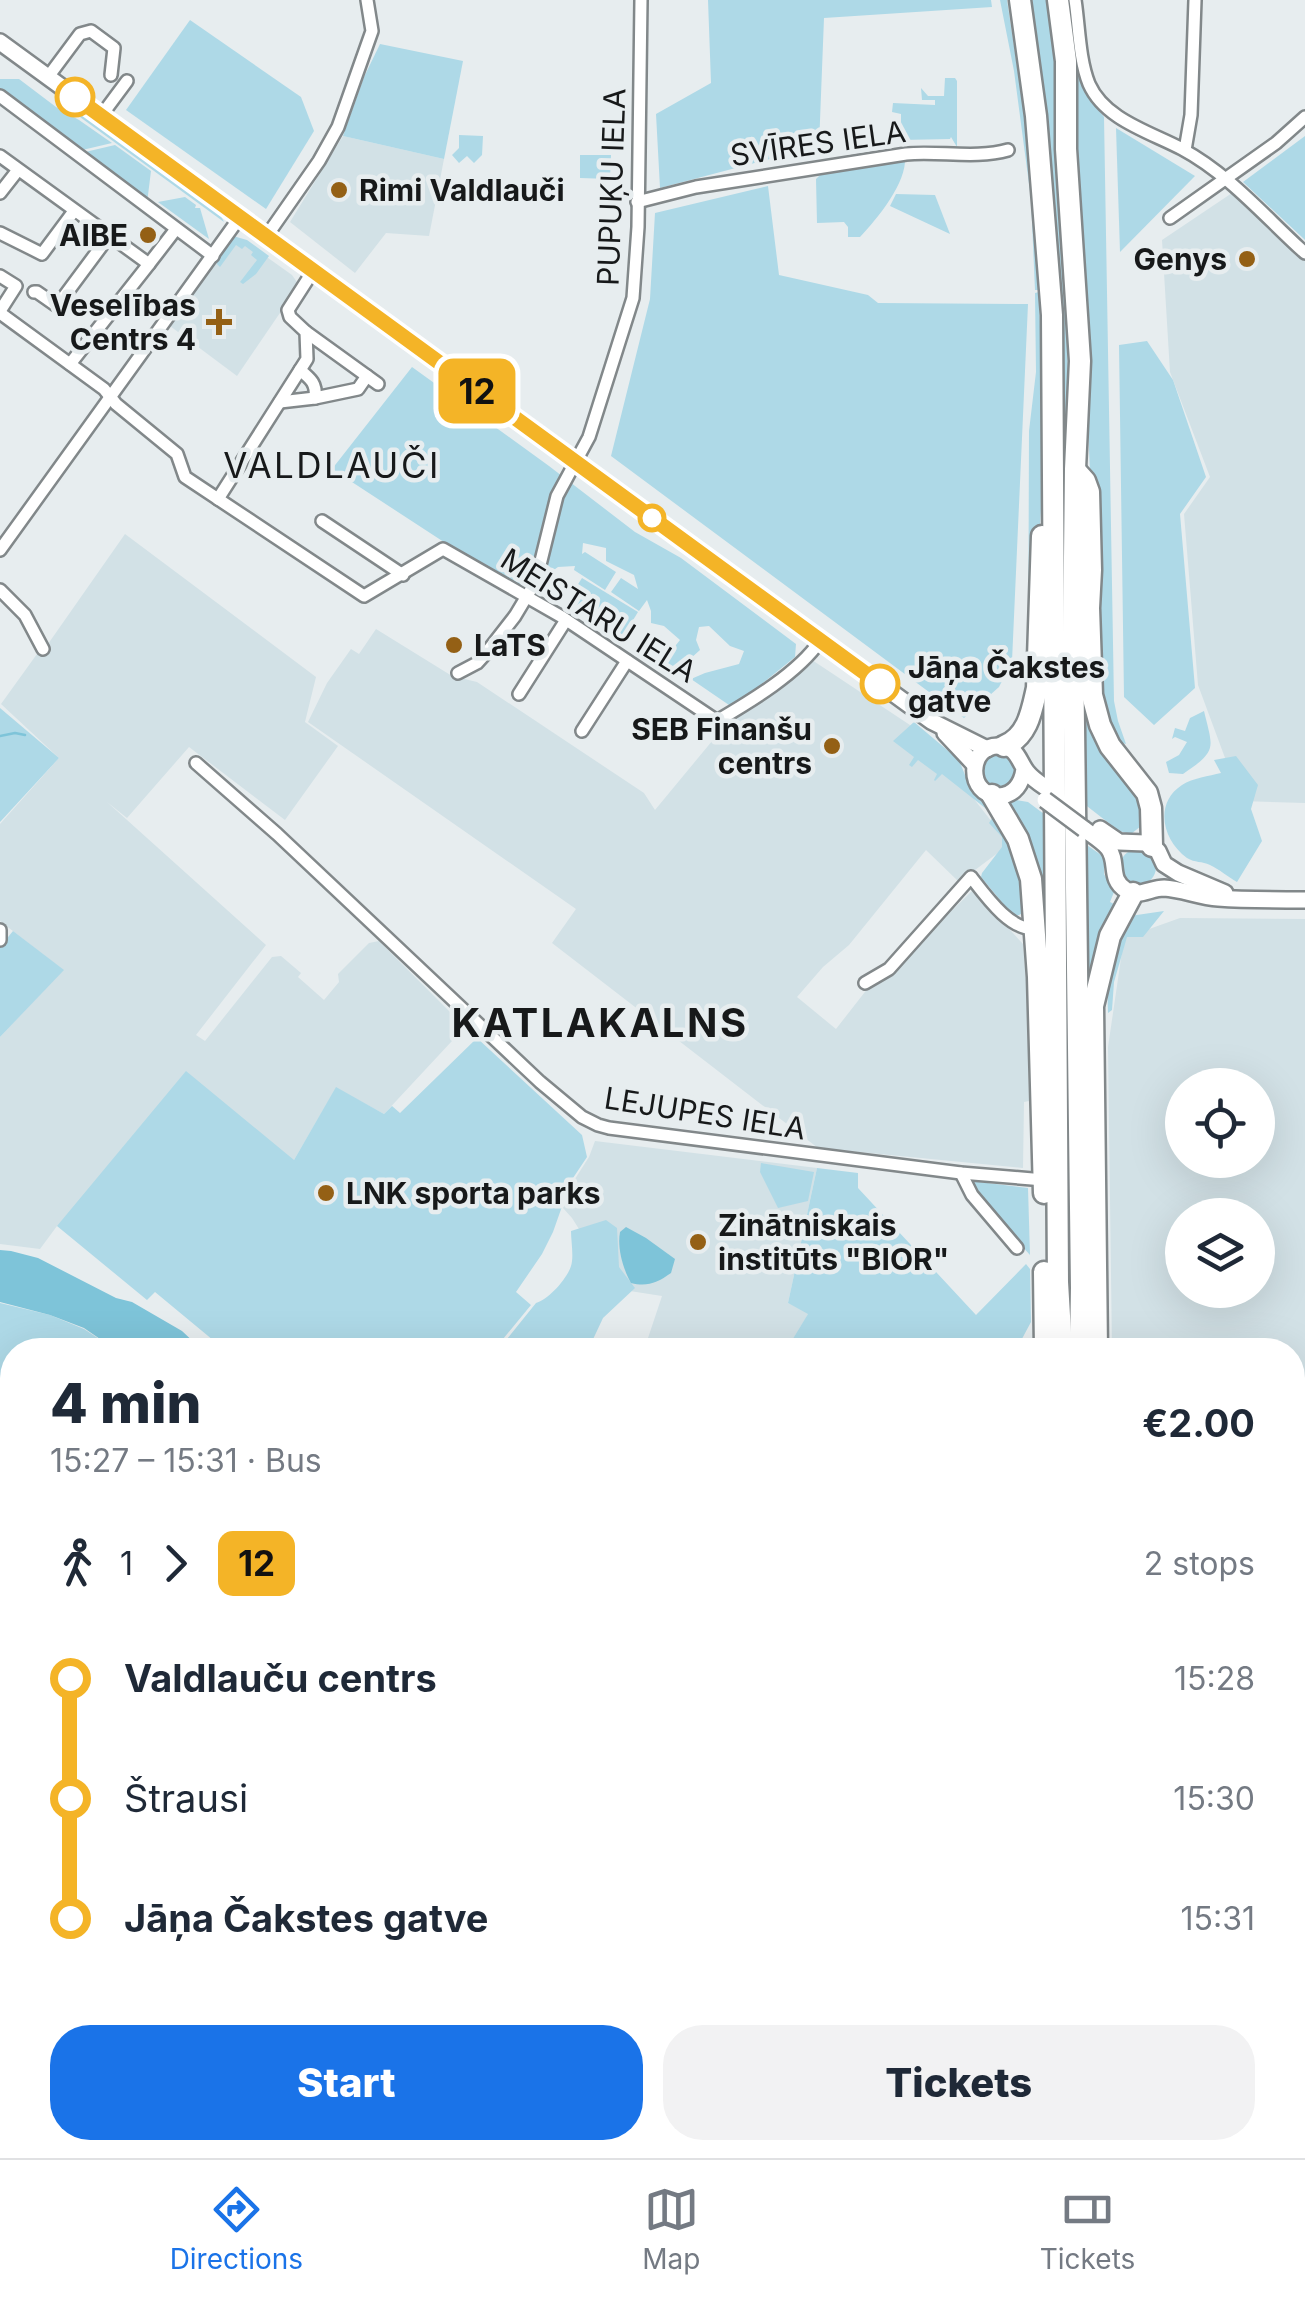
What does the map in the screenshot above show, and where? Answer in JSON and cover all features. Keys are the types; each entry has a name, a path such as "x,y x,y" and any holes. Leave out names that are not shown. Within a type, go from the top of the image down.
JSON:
{"highway":[{"path":"1020,0 1036,116 1052,315 1061,1338"},
{"path":"1058,0 1066,60 1066,149 1080,362 1072,646 1080,1338"},
{"path":"1075,469 1086,481 1089,492 1092,695 1110,746 1147,793 1158,855"},
{"path":"996,748 1015,742 1032,708 1044,502 1052,475"},
{"path":"992,795 1025,856 1031,879 1044,1180 1045,1338"},
{"path":"1097,1338 1094,1006 1110,936 1132,892"}],"main road":[{"path":"0,42 939,726 974,765"},
{"path":"939,726 1020,757 1024,769 1045,794 1108,846 1115,877 1122,887 1132,892 1154,888 1162,877 1158,855"},
{"path":"996,748 982,753 974,765 979,786 1001,796 1016,789 1024,769"},
{"path":"1016,789 1045,794"},
{"path":"1084,823 1130,844"},
{"path":"1114,859 1124,847 1138,842 1178,873 1238,898"},
{"path":"1154,888 1222,898 1305,900"}],"street":[{"path":"266,237 338,127 372,32 367,0"},
{"name":"PUPUĶU IELA","path":"458,673 478,662 536,581 557,496 588,437 633,298 641,0"},
{"path":"1075,0 1090,84 1104,104 1126,122 1185,150 1225,179 1305,253"},
{"path":"1185,150 1191,115 1195,0"},
{"path":"48,78 80,34 91,31 114,48 110,75"},
{"path":"101,116 127,81"},
{"path":"0,96 213,256"},
{"path":"1170,218 1276,142 1305,116"},
{"name":"SVĪRES IELA","path":"638,202 696,187 888,157 1008,150"},
{"path":"0,156 149,264"},
{"path":"0,193 18,170"},
{"path":"0,234 42,254 74,211"},
{"path":"0,550 240,217"},
{"path":"70,364 176,229"},
{"path":"0,276 38,292 57,306 109,236"},
{"path":"314,271 288,310 290,317 378,384"},
{"path":"26,289 14,293 0,312 111,396 177,454 185,477 364,596 402,574 322,522"},
{"path":"218,499 307,359 306,332"},
{"path":"300,370 313,380 316,398"},
{"path":"280,402 358,389 367,376"},
{"name":"MEISTARU IELA","path":"402,574 443,549 528,596 717,721 796,667 820,641"},
{"path":"0,590 25,615 43,648"},
{"path":"519,694 566,620"},
{"path":"582,731 627,661"},
{"name":"LEJUPES IELA","path":"196,762 540,1082 592,1123 638,1133 1044,1180"},
{"path":"865,983 889,969 972,877 1012,922 1024,929 1035,928"},
{"path":"0,930 0,940"},
{"path":"961,1173 972,1195 1017,1248"}],"shaded area":[{"path":"708,0 991,0 992,7 824,18 819,146 660,188 656,114 711,83"},
{"path":"1000,0 1007,0 1033,173 1039,290 1035,290 1031,199 1014,71"},
{"path":"1032,0 1052,0 1059,57 1070,444 1075,1338 1068,1338 1057,255"},
{"path":"1067,0 1077,72 1104,117 1114,701 1126,744 1118,742 1103,716"},
{"path":"190,20 301,97 314,131 266,209 126,110"},
{"path":"380,44 463,61 444,159 343,136"},
{"path":"945,78 957,81 957,147 951,137 901,140 901,114 892,112 893,103 935,105 935,100 922,100 921,88 928,96 944,96"},
{"path":"0,79 19,79 112,143 78,151 0,91"},
{"path":"60,98 219,212 224,222 58,101"},
{"path":"1116,128 1195,176 1120,252"},
{"path":"459,135 483,136 482,155 474,163 467,156 459,163 452,155 459,148"},
{"path":"343,136 444,159 429,236 386,233 355,273 290,222"},
{"path":"1305,136 1305,240 1243,182"},
{"path":"115,145 151,171 147,203 81,153"},
{"path":"580,155 611,155 610,179 580,178"},
{"path":"905,157 896,189 860,237 848,237 844,222 817,223 816,179 823,172"},
{"path":"768,186 779,275 868,295 878,303 1028,304 1012,661 999,687 964,718 611,456 650,299 655,213"},
{"path":"1232,193 1305,260 1305,803 1241,801 1198,685 1184,514 1210,477 1170,372 1162,240"},
{"path":"896,194 935,195 950,234 890,206"},
{"path":"185,197 200,208 209,239 158,202"},
{"path":"225,231 292,275 299,285 237,376 162,320"},
{"path":"233,236 247,240 269,256 243,284 240,282 257,260 251,255 253,252 236,245 220,267 217,264"},
{"path":"1039,292 1042,495 1028,705 1029,431 1036,372 1035,293"},
{"path":"1147,341 1173,380 1206,477 1180,514 1195,688 1154,725 1124,697 1119,345"},
{"path":"412,367 635,532 681,558 796,644 795,657 729,705 691,679 739,664 744,651 730,646 709,626 699,627 696,640 700,650 680,668 660,665 680,640 664,626 651,623 647,600 639,611 611,592 621,578 638,589 634,575 606,561 606,548 583,543 582,554 585,552 616,572 605,590 574,570 575,566 533,572 524,588 450,546 332,469"},
{"path":"125,534 316,677 305,722 338,746 285,820 189,747 127,818 107,802 266,945 196,1035 205,1041 272,957 281,956 324,1000 339,982 338,974 369,943 379,941 465,1027 384,1114 336,1088 294,1160 57,1226 40,1249 0,1244 0,1037 63,970 0,921 0,824 59,758 1,704"},
{"path":"582,578 638,612 622,638 566,603"},
{"path":"376,629 452,676 477,682 644,793 655,810 722,729 812,660 922,733 1007,846 959,882 926,850 849,945 797,997 836,1029 868,988 973,890 1023,944 1029,1101 1024,1102 1023,1168 818,1148 552,943 576,909 308,722 327,683 351,649 359,654"},
{"path":"1083,657 1086,681 1137,789 1145,826 1131,834 1119,831 1083,803"},
{"path":"0,708 59,758 0,822"},
{"path":"1204,711 1211,741 1207,754 1183,774 1169,773 1166,762 1179,755 1187,742 1172,739 1175,728 1185,731 1190,718"},
{"path":"914,722 959,760 971,790 993,811 1018,863 1021,914 1014,917 981,877 1002,847 1002,837 989,823 994,815 942,774 935,781 937,774 918,760 912,767 909,765 914,757 893,741"},
{"path":"998,752 1011,757 1016,770 1011,783 998,788 985,783 980,770 985,757"},
{"path":"1236,756 1258,785 1251,809 1262,841 1237,882 1210,865 1187,858 1172,842 1165,822 1167,801 1173,793 1191,781 1221,773 1214,760"},
{"path":"1028,802 1044,814 1047,986 1010,803"},
{"path":"1084,843 1104,857 1104,874 1114,892 1103,935 1092,1338"},
{"path":"1138,849 1151,854 1156,867 1151,880 1138,885 1125,880 1120,867 1125,854"},
{"path":"1164,911 1143,937 1127,937 1114,982 1112,1010 1108,1013 1112,963 1130,916"},
{"path":"1180,918 1305,919 1305,1338 1112,1338 1108,1047 1124,938"},
{"path":"13,931 64,970 0,1037 0,947"},
{"name":"LNK sporta parks","path":"477,1038 582,1135 587,1157 571,1181 542,1254 516,1292 531,1305 504,1338 211,1338 155,1292 147,1300 57,1226 186,1071 294,1160 336,1087 384,1114 392,1106 400,1113"},
{"path":"595,1141 817,1168 788,1303 809,1313 793,1338 648,1338 662,1296 617,1289 563,1208"},
{"path":"761,1163 814,1172 808,1201 778,1208 760,1172"},
{"path":"817,1168 858,1173 858,1188 976,1315 1026,1264 1030,1269 1031,1322 1022,1338 793,1338 808,1314 788,1303"},
{"path":"971,1181 1028,1188 1030,1255 975,1194"},
{"path":"606,1220 617,1228 619,1267 635,1288 603,1318 594,1338 508,1338 536,1303 566,1277 572,1262 571,1231"},
{"path":"626,1227 675,1259 671,1273 652,1283 631,1283 619,1245 620,1232"},
{"path":"0,1250 11,1251 38,1258 116,1298 132,1302 189,1338 99,1338 50,1315 0,1302"},
{"path":"0,1303 50,1315 98,1338 0,1338"}],"waterway":[{"path":"0,736 25,735"}],"bus line":[{"name":"12","path":"75,97 880,684"}],"place":[{"name":"Rimi Valdlauči","path":"339,190"},
{"name":"AIBE","path":"148,235"},
{"name":"Genys","path":"1247,259"},
{"name":"Veselības Centrs 4","path":"219,322"},
{"name":"LaTS","path":"454,645"},
{"name":"Jāņa Čakstes gatve","path":"880,684"},
{"name":"SEB Finanšu centrs","path":"832,746"},
{"name":"LNK sporta parks","path":"326,1193"},
{"name":"Zinātniskais institūts \"BIOR\"","path":"698,1242"}],"district":[{"name":"VALDLAUČI","path":"332,465"},
{"name":"KATLAKALNS","path":"600,1022"}]}
